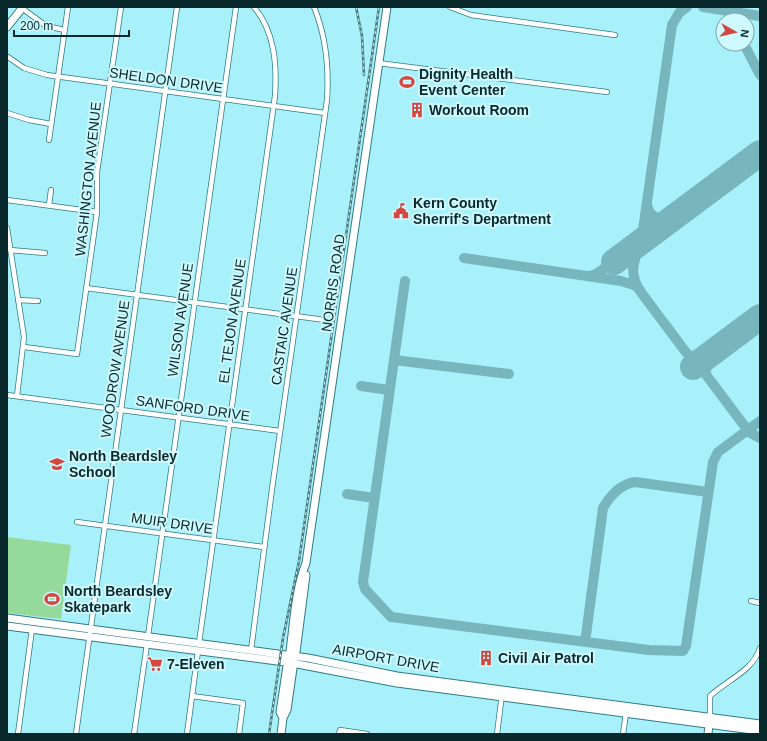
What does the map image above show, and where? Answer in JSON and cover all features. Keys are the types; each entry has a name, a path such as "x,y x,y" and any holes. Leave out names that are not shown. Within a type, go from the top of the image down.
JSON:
{"main road":[{"path":"7,27 22,7"},
{"name":"NORRIS ROAD","path":"281,734 288,703 293,668 292,659 296,652 306,563 387,7"},
{"name":"AIRPORT DRIVE","path":"7,618 251,650 397,683 670,712 760,732"},
{"name":"AIRPORT DRIVE","path":"7,626 198,651 292,659"},
{"name":"AIRPORT DRIVE","path":"502,694 626,713 760,724"},
{"path":"626,713 630,710 652,713 670,712"},
{"path":"708,734 710,721"}],"street":[{"path":"22,7 46,26 65,30"},
{"path":"49,140 68,7"},
{"name":"WASHINGTON AVENUE","path":"24,347 77,354 97,212 96,176 121,7"},
{"name":"WOODROW AVENUE","path":"76,734 177,7"},
{"name":"WILSON AVENUE","path":"148,636 177,417 236,7"},
{"name":"EL TEJON AVENUE","path":"199,643 274,106 276,72 272,42 265,23 254,7"},
{"name":"CASTAIC AVENUE","path":"251,650 325,113 327,89 326,58 322,30 314,7"},
{"path":"450,7 471,15 615,35"},
{"name":"SHELDON DRIVE","path":"8,57 32,71 58,77 325,113"},
{"path":"378,63 607,92"},
{"path":"7,113 29,120 51,124"},
{"path":"49,205 51,190"},
{"path":"7,200 97,212"},
{"path":"7,228 24,347 18,396"},
{"path":"10,250 45,253"},
{"path":"86,288 325,320"},
{"path":"18,300 38,301"},
{"name":"SANFORD DRIVE","path":"7,395 280,431"},
{"name":"MUIR DRIVE","path":"77,522 264,547"},
{"path":"751,601 760,603"},
{"path":"18,734 32,629"},
{"path":"134,734 147,644"},
{"path":"710,721 710,696 748,667 756,658 760,648"},
{"path":"188,734 198,651"},
{"path":"496,734 502,694"},
{"path":"192,696 243,703 239,734"},
{"path":"623,734 626,713"},
{"path":"339,734 340,730 367,734"}],"green space":[{"path":"7,537 71,545 61,619 7,613"}],"taxiway":[{"path":"687,7 679,13 672,25 642,237 633,270 636,283 640,291 685,351 707,376 706,364 712,354 731,340"},
{"path":"703,7 760,16"},
{"path":"748,52 760,75"},
{"path":"647,203 648,210 652,215 665,219 676,215 703,194"},
{"path":"640,245 673,219"},
{"path":"464,258 621,281 634,285 640,290"},
{"path":"590,276 596,274 614,262"},
{"path":"405,281 363,582 365,589 391,617 649,650 683,651 686,646 713,462 718,452 760,421"},
{"path":"394,360 509,374"},
{"path":"707,376 749,432 760,438"},
{"path":"361,386 389,390"},
{"path":"581,641 585,639 586,635 603,508 609,499 616,491 625,485 635,482 708,492"},
{"path":"347,494 374,498"}],"runway":[{"path":"614,262 760,153"},
{"path":"693,367 760,317"}],"railway":[{"path":"356,7 362,36 364,75"},
{"path":"269,734 283,638 299,561 379,7"}],"place":[{"name":"Dignity Health Event Center","path":"407,82"},
{"name":"Workout Room","path":"417,110"},
{"name":"Kern County Sherrif's Department","path":"401,211"},
{"name":"North Beardsley School","path":"57,464"},
{"name":"North Beardsley Skatepark","path":"52,599"},
{"name":"Civil Air Patrol","path":"486,658"},
{"name":"7-Eleven","path":"155,664"}]}
